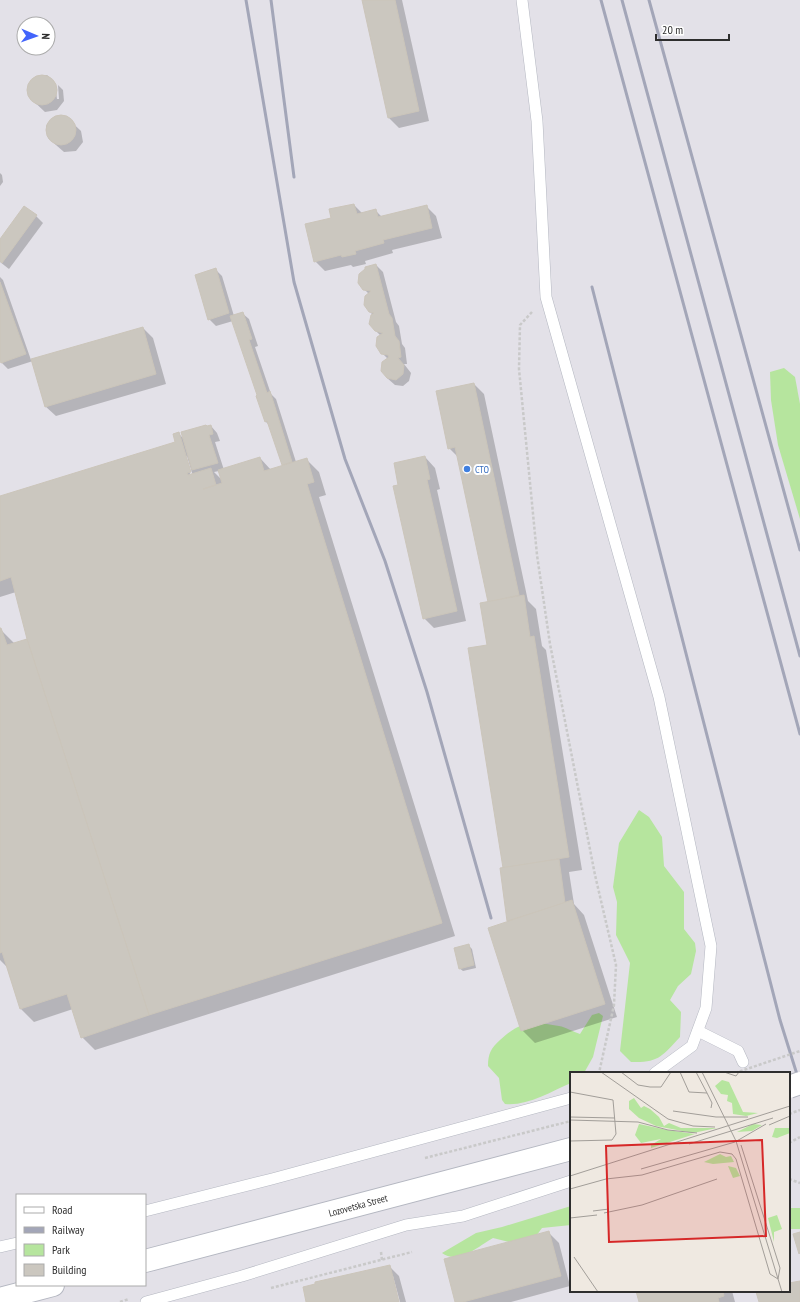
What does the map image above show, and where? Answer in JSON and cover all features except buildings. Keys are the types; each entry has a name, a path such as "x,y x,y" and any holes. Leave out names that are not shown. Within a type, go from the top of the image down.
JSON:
{"street":[{"path":"790,1087 800,1083"},
{"name":"Lozovetska Street","path":"146,1261 570,1149"},
{"path":"0,1299 49,1286"}],"lane":[{"path":"522,0 537,121 546,297 659,697 711,946 706,1008 692,1046 656,1072"},
{"path":"698,1031 738,1051 743,1062"},
{"path":"146,1211 272,1179 570,1098"},
{"path":"146,1302 242,1276 406,1225 463,1216 570,1180"},
{"path":"0,1247 16,1243"}],"path":[{"path":"546,297 520,325 519,369 537,555 550,644 595,875 616,965 614,1006 599,1072"},
{"path":"738,1072 800,1051"},
{"path":"790,1114 800,1110"},
{"path":"790,1142 800,1137"},
{"path":"790,1179 800,1183"},
{"path":"268,1289 412,1252"}],"shaded area":[{"path":"0,0 800,0 800,1302 0,1302"}],"green space":[{"path":"784,368 795,377 800,404 800,519 778,445 771,400 770,372"},
{"path":"639,810 649,817 662,837 664,866 684,892 684,929 695,943 696,951 691,974 678,986 670,1000 681,1012 680,1037 664,1054 654,1060 631,1062 620,1051 630,963 616,935 617,902 613,887 619,843"},
{"path":"599,1013 603,1016 593,1057 585,1072 570,1072 570,1083 539,1098 522,1103 505,1104 502,1100 499,1078 488,1066 489,1055 497,1043 514,1029 534,1023 550,1024 580,1034 592,1015"},
{"path":"570,1206 570,1225 542,1228 528,1247 493,1238 461,1256 448,1256 442,1253 476,1233 502,1227"},
{"path":"790,1208 800,1208 800,1229 790,1229"}],"railway":[{"path":"246,0 294,282 345,459 385,561 427,692 491,918"},
{"path":"271,0 294,177"},
{"path":"601,0 800,734"},
{"path":"622,0 800,656"},
{"path":"649,0 800,550"},
{"path":"592,287 780,1020 800,1084"}],"place":[{"name":"СТО","path":"467,469"}]}
